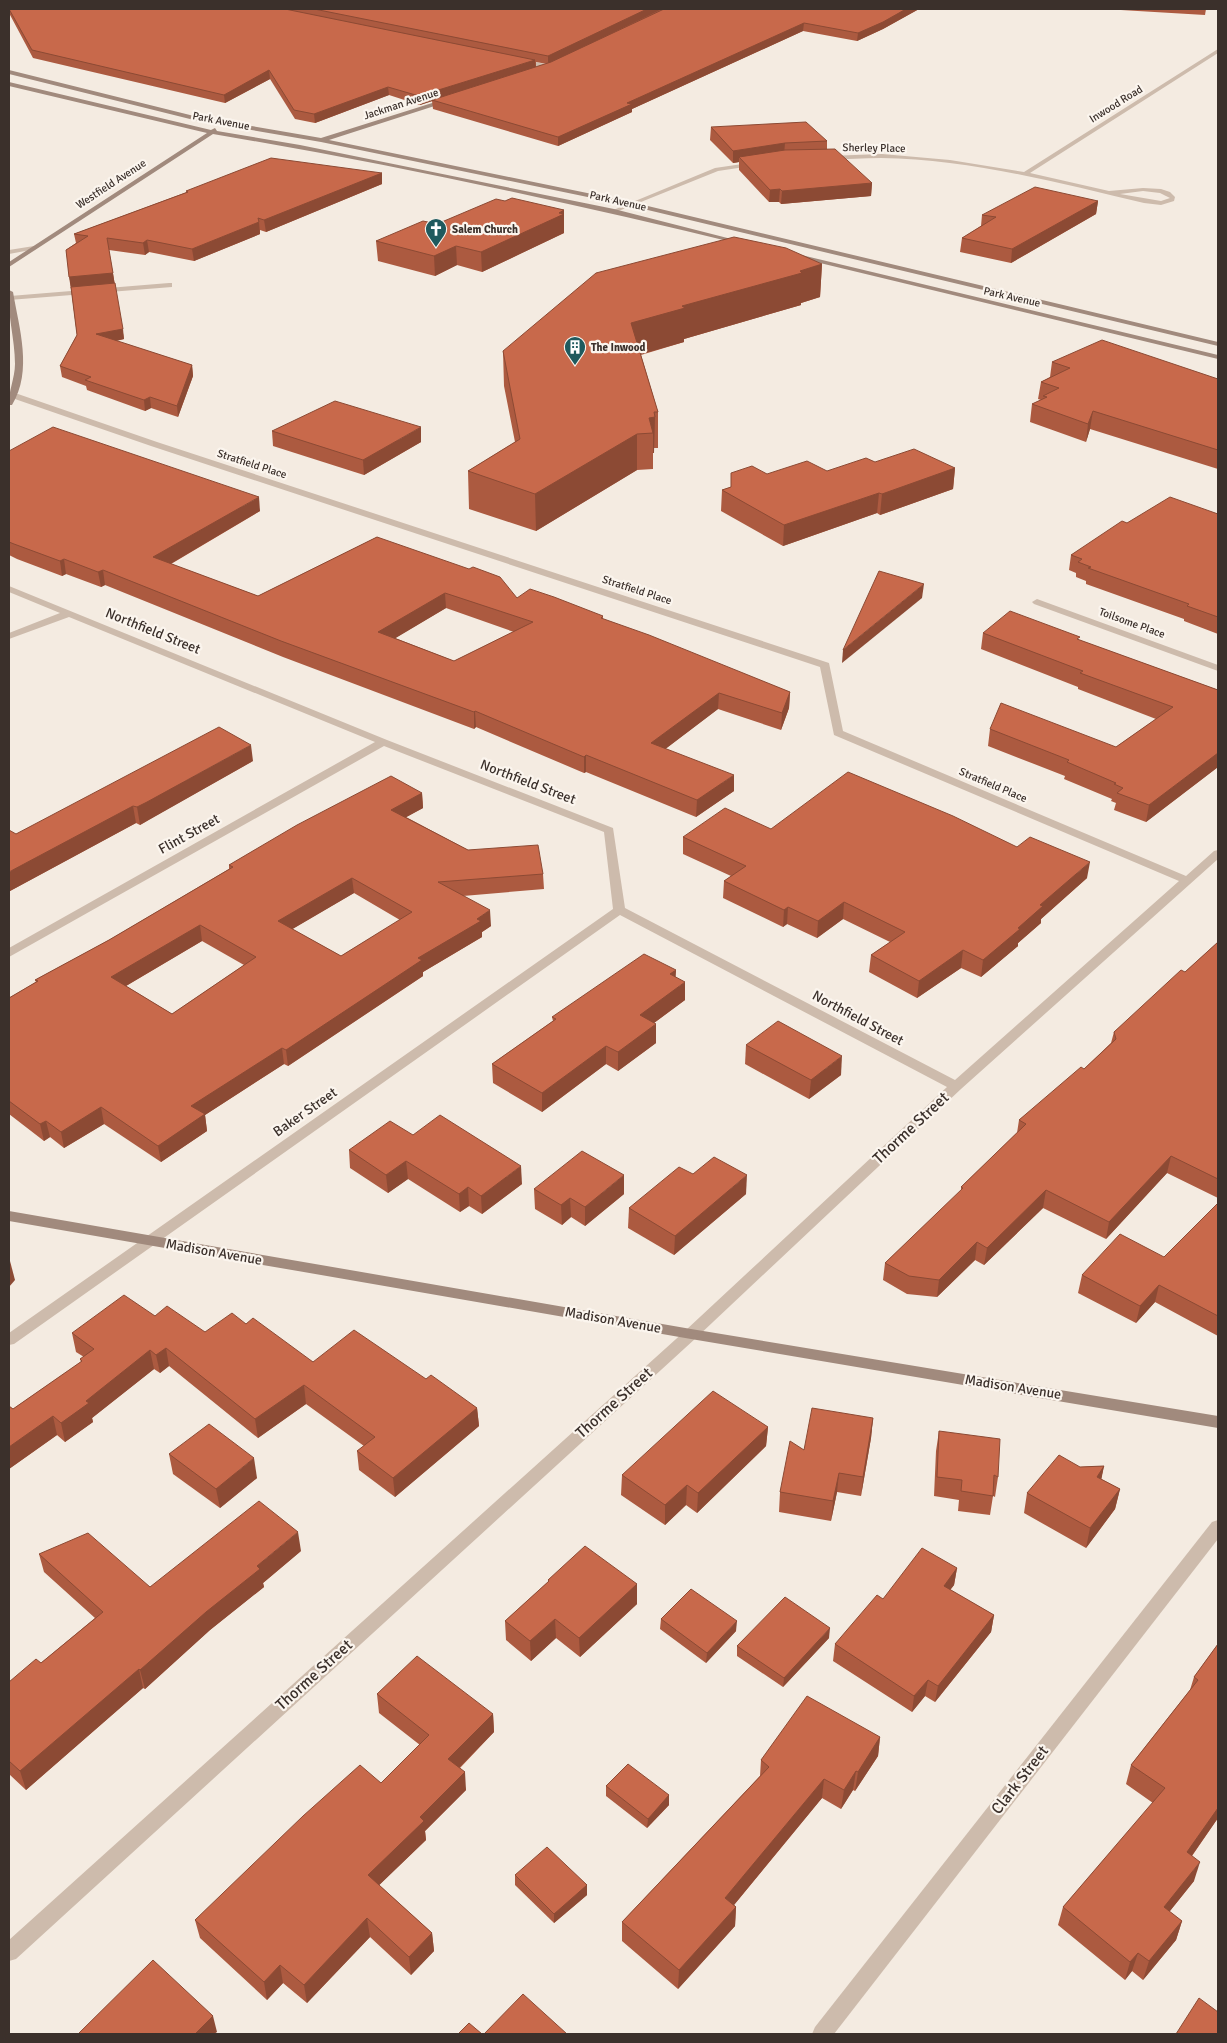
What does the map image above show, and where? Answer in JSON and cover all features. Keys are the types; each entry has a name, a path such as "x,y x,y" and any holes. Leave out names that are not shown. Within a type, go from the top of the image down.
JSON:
{"main road":[{"path":"532,73 559,63"},
{"name":"Park Avenue","path":"9,72 194,118 321,140 631,204 1218,344"},
{"name":"Park Avenue","path":"9,84 211,132 300,147 614,211 750,244"},
{"name":"Jackman Avenue","path":"300,147 457,97"},
{"name":"Westfield Avenue","path":"9,266 211,132 229,124"},
{"name":"Park Avenue","path":"789,254 1218,358"},
{"path":"9,295 18,355 18,372 12,399"},
{"name":"Madison Avenue","path":"9,1216 691,1334 1218,1422"}],"street":[{"name":"Inwood Road","path":"1024,174 1218,51"},
{"path":"512,59 550,67"},
{"name":"Sherley Place","path":"823,158 882,156 950,162 1024,174 1153,203 1167,202 1173,198 1168,194 1154,190 1137,189 1109,193"},
{"path":"614,211 717,169 765,162"},
{"path":"9,252 34,248"},
{"path":"9,295 169,285"},
{"name":"Stratfield Place","path":"12,399 825,665 838,733 1188,881"},
{"name":"Northfield Street","path":"9,589 70,612 383,742 609,830 619,910 956,1086"},
{"name":"Toilsome Place","path":"1037,602 1218,668"},
{"path":"9,636 70,612"},
{"name":"Flint Street","path":"9,953 383,742"},
{"name":"Thorme Street","path":"9,1952 691,1334 956,1086 1218,854"},
{"name":"Baker Street","path":"9,1340 619,910"},
{"name":"Clark Street","path":"822,2034 1218,1527"}],"building":[{"path":"9,9 285,9 535,60 419,96 388,87 314,114 294,110 269,70 224,95 32,50"},
{"path":"314,9 647,9 548,56"},
{"path":"664,9 906,9 858,33 804,23 627,103 632,104 558,137 432,100 551,62"},
{"path":"806,122 827,141 785,143 733,151 711,127"},
{"path":"835,149 872,183 782,191 780,189 770,190 739,157 785,150"},
{"path":"271,158 382,173 264,220 258,218 259,222 192,249 147,240 143,243 107,238 113,273 69,277 66,250 88,236 74,234 188,192 186,191"},
{"path":"1035,187 1098,201 1012,249 962,238 996,217 982,215"},
{"path":"512,198 564,210 559,213 564,214 481,252 456,246 434,256 376,241 423,221 437,224 496,199 505,201"},
{"path":"734,237 786,248 822,264 800,271 802,273 682,306 685,308 631,323 658,412 654,412 655,417 649,418 653,433 637,434 535,494 468,471 520,439 503,351 596,273"},
{"path":"115,283 123,329 96,334 192,365 177,406 150,397 144,400 85,380 91,377 60,366 77,335 71,287"},
{"path":"1102,340 1218,379 1218,450 1093,411 1088,424 1032,404 1047,397 1043,396 1059,388 1041,382 1070,368 1052,362"},
{"path":"335,401 421,427 363,460 272,431"},
{"path":"53,427 259,497 153,557 258,596 377,537 469,569 473,567 500,577 517,598 530,589 554,597 603,616 601,618 649,635 790,692 782,713 719,693 651,743 734,775 697,800 586,755 584,757 475,711 281,641 103,570 98,572 64,559 60,561 9,542 9,451","holes":["445,593 533,622 454,661 378,632"]},
{"path":"914,449 955,468 882,494 879,493 784,525 722,490 731,487 731,473 752,466 767,474 807,461 827,471 866,458 875,462"},
{"path":"1170,497 1218,514 1218,617 1187,606 1189,604 1088,568 1091,567 1078,562 1082,559 1071,555 1122,521 1127,523"},
{"path":"879,571 924,584 843,650"},
{"path":"1010,611 1080,637 1077,639 1218,690 1218,753 1149,805 1117,793 1123,788 1114,784 1116,783 1067,762 1069,760 990,729 1001,703 1116,747 1173,707 1080,673 1083,671 983,633"},
{"path":"219,727 251,745 147,802 137,807 133,806 9,872 9,830 16,834"},
{"path":"848,772 953,816 1017,847 1030,837 1090,862 1040,905 1043,906 1018,928 1020,929 983,960 963,950 919,981 871,955 905,932 844,902 818,921 788,907 784,910 724,881 746,866 683,837 725,808 771,829"},
{"path":"391,776 422,793 391,810 468,850 538,845 543,874 438,882 490,910 477,919 481,921 418,958 422,960 286,1050 282,1048 191,1106 205,1114 158,1146 101,1107 61,1132 46,1121 40,1124 9,1101 9,998 38,981 35,980 109,940 233,867 229,865 297,825","holes":["352,878 412,912 341,956 278,921","200,925 256,957 172,1014 111,977"]},
{"path":"1218,942 1218,1179 1171,1156 1109,1222 1046,1190 987,1248 977,1242 939,1280 909,1276 885,1263 1026,1124 1019,1120 1081,1067 1084,1069 1116,1039 1114,1032 1181,970 1185,972"},
{"path":"644,954 676,970 670,974 685,982 640,1015 656,1024 618,1052 606,1046 542,1093 492,1064 556,1019 552,1017"},
{"path":"778,1021 842,1056 811,1080 746,1045"},
{"path":"440,1115 521,1166 481,1196 468,1187 459,1194 406,1161 386,1175 349,1150 390,1121 413,1135"},
{"path":"582,1151 624,1175 585,1207 570,1198 561,1205 534,1189"},
{"path":"714,1157 747,1175 675,1236 629,1208 679,1167 693,1174"},
{"path":"1218,1203 1218,1316 1159,1285 1140,1306 1082,1275 1120,1234 1164,1257"},
{"path":"124,1295 155,1316 167,1306 205,1332 232,1313 246,1324 253,1318 313,1362 354,1330 426,1379 431,1375 477,1408 393,1478 357,1451 375,1437 304,1385 255,1419 166,1348 156,1355 150,1350 86,1401 89,1403 61,1423 53,1416 9,1447 9,1406 13,1409 82,1361 80,1359 94,1349 72,1333"},
{"path":"713,1391 768,1427 698,1493 687,1485 665,1505 622,1475"},
{"path":"812,1408 873,1418 863,1477 839,1473 833,1501 780,1492 790,1441 804,1450"},
{"path":"209,1424 254,1458 216,1489 169,1454"},
{"path":"939,1431 1000,1439 998,1477 994,1475 993,1496 961,1491 962,1480 937,1477"},
{"path":"1059,1455 1080,1467 1104,1466 1097,1477 1120,1489 1090,1528 1027,1493"},
{"path":"259,1501 298,1532 257,1566 260,1569 206,1612 20,1771 9,1761 9,1682 36,1659 41,1663 103,1612 39,1554 88,1533 150,1587"},
{"path":"585,1546 637,1584 579,1638 555,1619 530,1641 505,1621"},
{"path":"922,1548 957,1568 944,1586 994,1615 938,1686 928,1680 914,1696 835,1644 877,1595 883,1599"},
{"path":"691,1589 737,1621 707,1653 661,1619"},
{"path":"785,1597 830,1628 784,1678 737,1646"},
{"path":"1218,1644 1218,1808 1187,1852 1200,1862 1164,1907 1182,1921 1149,1961 1138,1953 1130,1962 1063,1907 1165,1788 1131,1765 1198,1680 1194,1677"},
{"path":"417,1656 493,1714 448,1759 465,1772 420,1817 424,1821 368,1875 432,1933 409,1957 367,1918 304,1985 280,1965 264,1982 195,1920 303,1816 360,1765 381,1783 429,1735 377,1694"},
{"path":"807,1696 880,1737 844,1790 824,1779 725,1898 736,1907 679,1970 622,1922 769,1767 761,1760"},
{"path":"628,1764 669,1795 648,1819 606,1786"},
{"path":"547,1847 587,1885 554,1914 515,1875"},
{"path":"153,1960 213,2016 195,2034 78,2034"},
{"path":"523,1994 567,2034 484,2034"},
{"path":"1199,1998 1218,2012 1218,2034 1176,2034"},
{"path":"469,2023 482,2034 458,2034"}],"place":[{"name":"Salem Church","path":"436,248"},
{"name":"The Inwood","path":"575,366"}]}
